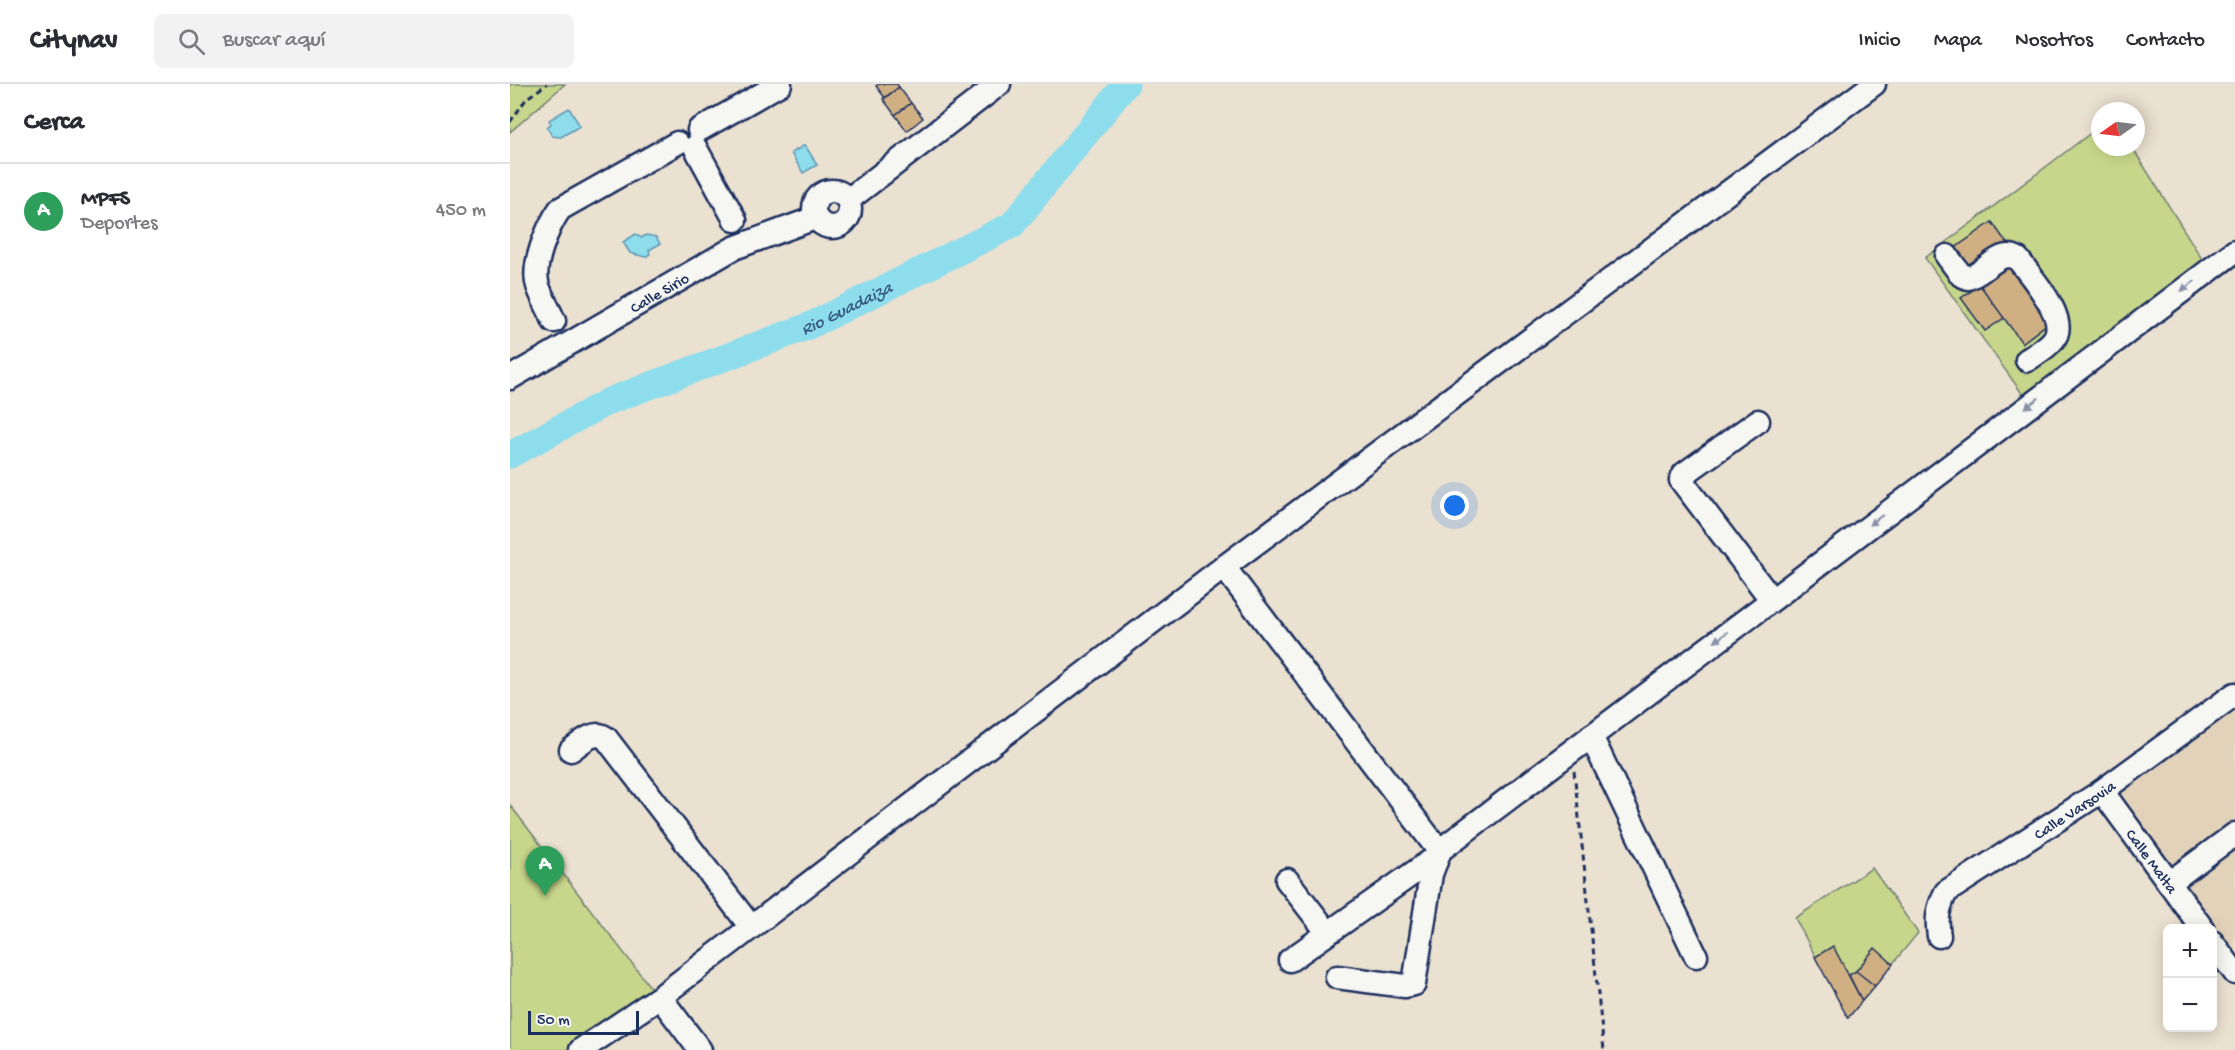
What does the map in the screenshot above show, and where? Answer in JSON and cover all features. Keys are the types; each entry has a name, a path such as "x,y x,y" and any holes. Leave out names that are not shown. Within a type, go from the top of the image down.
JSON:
{"street":[{"path":"555,351 550,333 554,321 537,284 536,273 549,224 560,209 690,140 780,84"},
{"name":"Calle Sirio","path":"510,378 734,248 815,218 821,225 831,228 840,226 848,219 850,210 848,200 999,84"},
{"path":"581,1050 660,997 1224,567 1874,84"},
{"path":"690,140 735,220"},
{"path":"735,220 752,221 764,237"},
{"path":"734,248 730,228 735,220"},
{"path":"1290,960 1429,862 1569,752 2235,251"},
{"path":"1947,256 1961,275 1968,278 2004,256 2011,255 2018,259 2054,311 2059,326 2054,340 2027,360"},
{"path":"554,321 570,321 580,337"},
{"path":"1758,421 1684,474 1681,480 1771,599"},
{"path":"1224,567 1434,844 1438,854 1431,874 1414,984 1405,987 1337,977"},
{"name":"Calle Varsovia","path":"1939,936 1937,921 1939,905 1946,892 2102,791 2235,694"},
{"path":"571,750 594,734 606,738 751,927"},
{"path":"1591,736 1696,956"},
{"name":"Calle Malta","path":"2102,791 2199,924"},
{"path":"2169,884 2235,834"},
{"path":"1287,880 1328,933"},
{"path":"2217,948 2235,971"},
{"path":"660,997 700,1050"}],"path":[{"path":"510,122 527,98 547,84"},
{"path":"1569,752 1572,758 1604,1050"}],"shaded area":[{"path":"2235,694 2235,973 2217,948 2217,924 2199,924 2102,791"}],"green space":[{"path":"510,84 565,84 510,132"},
{"path":"2091,133 2091,156 2138,156 2207,267 2026,399 1925,258"},
{"path":"510,805 651,988 569,1050 510,1050"},
{"path":"1872,868 1918,933 1848,1018 1795,918"}],"water":[{"path":"569,108 580,126 561,137 552,136 547,127 551,124 549,120"},
{"path":"805,145 817,165 803,173 791,153"},
{"path":"636,234 641,238 646,235 656,237 660,244 649,250 650,254 645,257 630,253 623,242"}],"building":[{"path":"897,84 899,87 885,98 876,86"},
{"path":"899,87 911,103 895,115 883,99"},
{"path":"911,103 923,118 907,131 895,115"},
{"path":"1992,222 2008,245 1971,271 1955,248"},
{"path":"2011,263 2052,320 2022,343 1980,285"},
{"path":"1980,285 2004,318 1985,331 1961,298"},
{"path":"1833,946 1862,1001 1848,1018 1815,957"},
{"path":"1875,948 1893,964 1875,986 1856,971"},
{"path":"1856,971 1875,986 1862,1001 1849,975"}],"waterway":[{"name":"Rio Guadaiza","path":"510,455 609,401 809,326 1012,225 1126,84"}],"place":[{"name":"MPFS","path":"545,896"}]}
